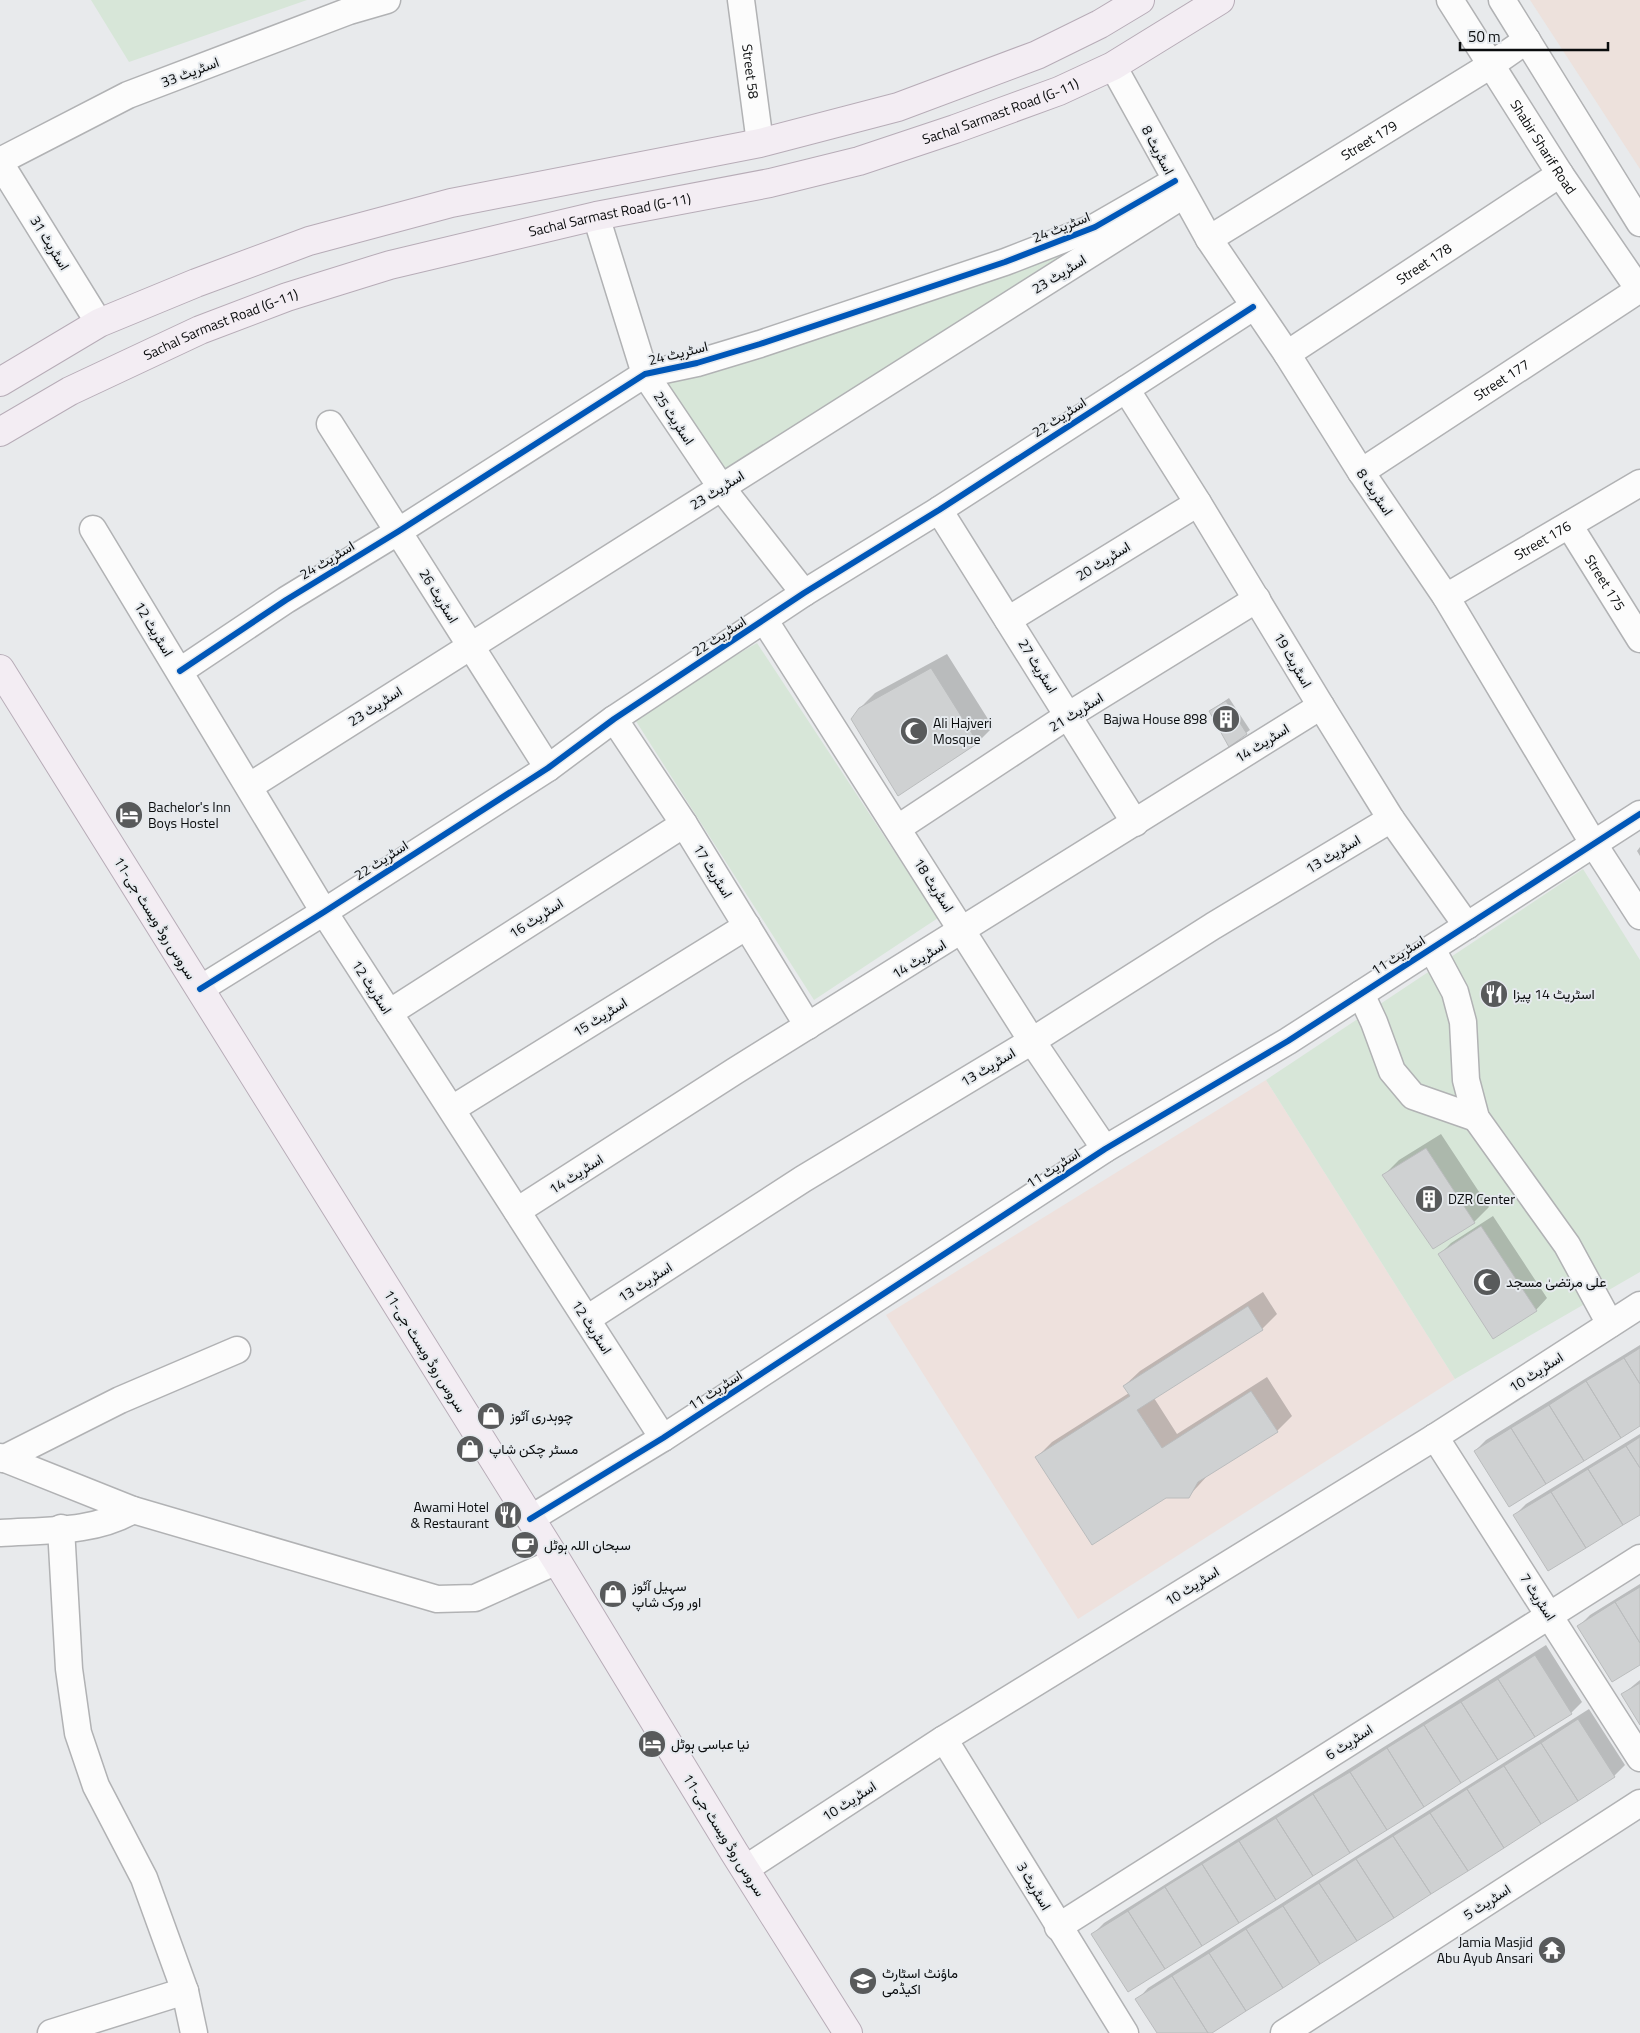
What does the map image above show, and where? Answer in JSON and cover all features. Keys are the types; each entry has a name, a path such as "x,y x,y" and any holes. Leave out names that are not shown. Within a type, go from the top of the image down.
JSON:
{"main road":[{"path":"0,381 99,323 196,283 309,241 451,202 760,143 898,107 1037,55 1100,24 1140,0"},
{"name":"Sachal Sarmast Road (G-11)","path":"0,432 70,391 182,338 287,298 390,265 596,216 770,183 859,161 947,132 1059,90 1113,66 1220,0"},
{"path":"760,143 770,183"},
{"name":"سروس روڈ ویسٹ جی-11","path":"0,669 557,1561 745,1869 848,2033"}],"street":[{"name":"اسٹریٹ 33","path":"0,162 128,95 348,5 387,0"},
{"name":"Street 58","path":"741,0 760,143"},
{"name":"Shabir Sharif Road","path":"1450,0 1560,174 1640,290"},
{"path":"1502,0 1640,222"},
{"name":"Street 179","path":"1209,238 1491,65 1527,40"},
{"name":"اسٹریٹ 8","path":"1113,66 1179,188 1209,238 1253,307 1287,354 1361,472 1446,597 1593,842 1640,916"},
{"name":"اسٹریٹ 31","path":"0,162 99,323"},
{"name":"Street 178","path":"1287,354 1560,174"},
{"name":"اسٹریٹ 24","path":"180,671 286,600 399,531 645,374 697,363 760,344 1006,262 1095,227 1179,188"},
{"name":"اسٹریٹ 23","path":"250,786 721,487 1179,188"},
{"name":"اسٹریٹ 25","path":"596,216 645,374 721,487 804,593"},
{"name":"Street 177","path":"1361,472 1640,290"},
{"name":"اسٹریٹ 22","path":"200,989 548,768 614,719 804,593 939,510 1253,307"},
{"name":"اسٹریٹ 19","path":"1126,389 1391,819 1467,926"},
{"name":"اسٹریٹ 26","path":"330,424 548,768"},
{"name":"Street 176","path":"1446,597 1640,483"},
{"name":"اسٹریٹ 20","path":"1008,620 1198,503"},
{"name":"اسٹریٹ 27","path":"939,510 1135,823"},
{"name":"Street 175","path":"1569,525 1640,639"},
{"name":"اسٹریٹ 12","path":"93,529 250,786 324,912 663,1438"},
{"name":"اسٹریٹ 21","path":"898,828 1069,716 1257,599"},
{"name":"اسٹریٹ 18","path":"765,620 1032,1041 1105,1149"},
{"name":"اسٹریٹ 14","path":"517,1212 808,1026 964,931 1320,706"},
{"name":"اسٹریٹ 17","path":"614,719 684,824 808,1026"},
{"name":"اسٹریٹ 11","path":"530,1519 663,1438 1105,1149 1288,1041 1432,949 1593,842 1640,814"},
{"name":"اسٹریٹ 13","path":"588,1319 804,1179 1032,1041 1213,926 1391,819"},
{"name":"اسٹریٹ 16","path":"389,1013 684,824"},
{"name":"اسٹریٹ 15","path":"452,1109 747,926"},
{"path":"1432,949 1457,1000 1463,1022 1466,1080 1476,1118 1568,1244 1610,1324"},
{"path":"1361,994 1374,1022 1392,1071 1413,1096 1476,1118"},
{"name":"اسٹریٹ 10","path":"745,1869 944,1738 1435,1437 1640,1305"},
{"path":"1,1458 120,1400 237,1350"},
{"name":"اسٹریٹ 7","path":"1435,1437 1640,1758"},
{"path":"1,1458 133,1510 437,1599 475,1598 557,1561"},
{"path":"0,1533 98,1526 116,1520 133,1510"},
{"path":"61,1528 69,1669 78,1733 96,1786 144,1878 184,1991 194,2033"},
{"name":"اسٹریٹ 6","path":"1058,1927 1640,1558"},
{"name":"اسٹریٹ 3","path":"944,1738 1058,1927 1126,2033"},
{"name":"اسٹریٹ 5","path":"1284,2033 1640,1803"},
{"path":"51,2033 184,1991"}],"shaded area":[{"path":"1530,0 1640,0 1640,169"},
{"path":"1266,1080 1455,1379 1078,1619 886,1315"}],"green space":[{"path":"91,0 307,0 129,62"},
{"path":"1174,185 723,482 655,377 713,363"},
{"path":"757,643 938,918 814,1000 632,715"},
{"path":"1583,869 1640,960 1640,1272 1455,1379 1266,1080"}],"building":[{"name":"Ali Hajveri Mosque","path":"931,668 978,743 898,796 851,719 859,708"},
{"name":"Bajwa House 898","path":"1226,701 1247,734 1229,747 1209,711"},
{"name":"DZR Center","path":"1426,1148 1475,1223 1433,1249 1382,1175"},
{"name":"علی مرتضیٰ مسجد","path":"1481,1226 1537,1311 1493,1339 1438,1254"},
{"path":"1248,1306 1263,1330 1137,1410 1162,1448 1251,1391 1278,1432 1198,1482 1189,1498 1166,1498 1092,1545 1035,1457 1130,1396 1123,1386"},
{"path":"1640,1348 1640,1384 1624,1358"},
{"path":"1624,1358 1640,1384 1640,1426 1621,1438 1586,1381"},
{"path":"1586,1381 1621,1438 1584,1461 1549,1405"},
{"path":"1549,1405 1584,1461 1546,1484 1511,1428"},
{"path":"1511,1428 1546,1484 1509,1507 1474,1451"},
{"path":"1640,1437 1640,1468 1626,1446"},
{"path":"1626,1446 1640,1468 1640,1515 1623,1525 1588,1469"},
{"path":"1588,1469 1623,1525 1586,1548 1551,1492"},
{"path":"1551,1492 1586,1548 1548,1571 1513,1515"},
{"path":"1640,1587 1640,1643 1615,1602"},
{"path":"1615,1602 1640,1643 1640,1665 1612,1682 1577,1626"},
{"path":"1535,1655 1572,1714 1535,1737 1498,1679"},
{"path":"1498,1679 1535,1737 1498,1760 1461,1702"},
{"path":"1640,1683 1640,1725 1621,1694"},
{"path":"1461,1702 1498,1760 1461,1783 1424,1725"},
{"path":"1578,1719 1615,1777 1578,1801 1541,1743"},
{"path":"1424,1725 1461,1783 1424,1807 1387,1748"},
{"path":"1541,1743 1578,1801 1541,1824 1504,1766"},
{"path":"1387,1748 1424,1807 1387,1830 1350,1772"},
{"path":"1504,1766 1541,1824 1504,1848 1467,1789"},
{"path":"1350,1772 1387,1830 1350,1853 1313,1794"},
{"path":"1467,1789 1504,1848 1468,1871 1430,1813"},
{"path":"1313,1794 1350,1853 1313,1876 1276,1818"},
{"path":"1430,1813 1468,1871 1431,1894 1393,1836"},
{"path":"1276,1818 1313,1876 1276,1900 1239,1841"},
{"path":"1393,1836 1431,1894 1394,1918 1356,1859"},
{"path":"1239,1841 1276,1900 1239,1923 1202,1864"},
{"path":"1356,1859 1394,1918 1357,1941 1319,1883"},
{"path":"1202,1864 1239,1923 1202,1946 1165,1887"},
{"path":"1319,1883 1357,1941 1320,1964 1283,1906"},
{"path":"1165,1887 1202,1946 1165,1969 1128,1911"},
{"path":"1283,1906 1320,1964 1283,1988 1246,1929"},
{"path":"1128,1911 1165,1969 1128,1992 1091,1934"},
{"path":"1246,1929 1283,1988 1246,2011 1209,1953"},
{"path":"1209,1953 1246,2011 1212,2033 1208,2033 1172,1976"},
{"path":"1172,1976 1208,2033 1157,2033 1135,1999"}],"cycle path":[{"path":"180,671 286,600 399,531 645,374 697,363 760,344 1005,262 1095,227 1175,181"},
{"path":"200,989 548,768 614,719 804,593 939,510 1253,307"},
{"path":"530,1519 663,1438 1105,1149 1288,1041 1640,814"}],"place":[{"name":"Bajwa House 898","path":"1226,719"},
{"name":"Ali Hajveri Mosque","path":"914,731"},
{"name":"Bachelor's Inn Boys Hostel","path":"129,815"},
{"name":"اسٹریٹ 14 پیزا","path":"1494,994"},
{"name":"DZR Center","path":"1429,1199"},
{"name":"علی مرتضیٰ مسجد","path":"1487,1282"},
{"name":"چوہدری آٹوز","path":"491,1416"},
{"name":"مسٹر چکن شاپ","path":"470,1449"},
{"name":"Awami Hotel & Restaurant","path":"508,1515"},
{"name":"سبحان اللہ ہوٹل","path":"525,1545"},
{"name":"سہیل آٹوز اور ورک شاپ","path":"613,1594"},
{"name":"نیا عباسی ہوٹل","path":"652,1744"},
{"name":"Jamia Masjid Abu Ayub Ansari","path":"1552,1950"},
{"name":"ماؤنٹ اسٹارٹ اکیڈمی","path":"863,1981"}]}
